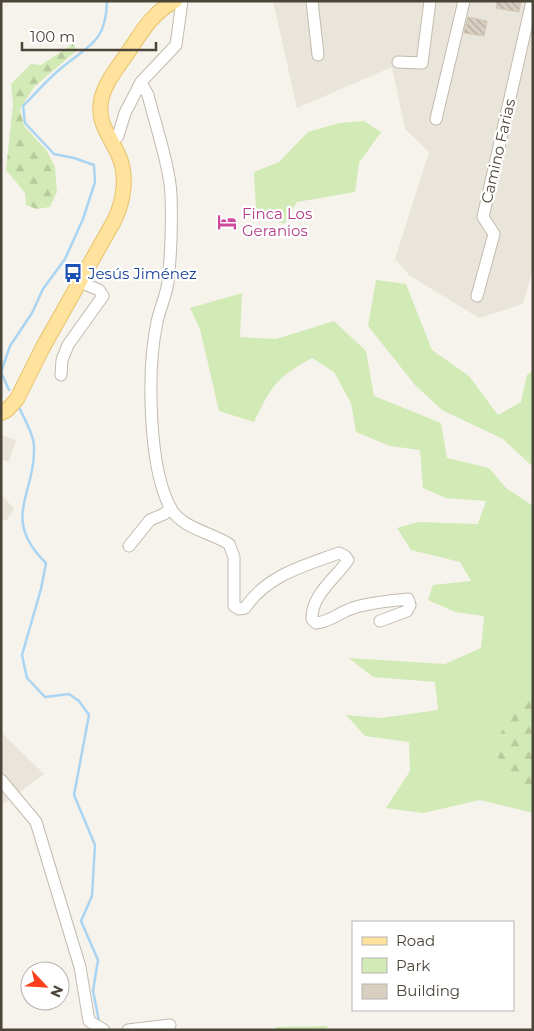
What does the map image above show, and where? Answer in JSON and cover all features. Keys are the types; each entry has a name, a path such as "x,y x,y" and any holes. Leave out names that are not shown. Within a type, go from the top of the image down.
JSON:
{"main road":[{"path":"1,413 7,410 17,399 114,221 122,201 124,182 121,162 101,119 100,110 104,92 149,21 175,1"}],"street":[{"path":"112,142 118,136 125,113 141,82 176,46 182,1"},
{"path":"312,1 318,55"},
{"path":"398,62 422,62 430,1"},
{"path":"436,120 464,1"},
{"name":"Camino Farias","path":"477,296 494,234 483,216 532,1"},
{"path":"141,82 148,95 171,193 168,280 166,296 157,321 150,378 155,452 171,508 183,521 229,544 234,557 234,606 239,609 246,608 254,595 266,584 296,568 339,553 348,560 334,574 312,610 312,619 316,623 324,622 345,611 371,603 408,599 410,605 407,611 380,621"},
{"path":"61,375 62,360 68,346 103,296 100,290 80,282"},
{"path":"129,546 150,520 164,514 171,508"},
{"path":"1,780 36,822 80,968 88,1021 104,1030"},
{"path":"128,1030 170,1025"}],"shaded area":[{"path":"273,1 533,1 533,268 523,304 479,318 409,275 395,259 429,152 405,129 392,67 297,108"},
{"path":"1,435 16,440 9,462 1,459"},
{"path":"1,495 14,508 7,520 1,520"},
{"path":"1,732 44,774 1,806"}],"green space":[{"path":"73,44 77,50 34,87 20,109 24,126 47,151 55,167 57,192 50,207 37,209 26,205 25,193 6,170 13,104 11,84 31,64 41,65"},
{"path":"364,121 381,132 359,163 355,192 297,202 284,224 256,211 254,172 279,162 308,132 339,123"},
{"path":"376,280 406,284 432,350 469,376 498,415 521,402 527,375 533,371 533,467 503,439 442,410 415,385 368,326"},
{"path":"242,293 240,337 276,339 334,321 366,351 374,396 441,423 447,458 489,468 506,488 533,506 533,813 480,800 423,813 386,808 410,771 409,742 365,736 346,715 381,718 438,710 435,682 373,677 349,658 445,664 481,648 484,616 455,612 428,600 433,585 471,581 460,562 411,550 397,528 418,522 478,524 486,501 446,498 423,488 420,450 390,446 356,432 351,403 334,372 312,358 290,371 276,384 254,422 219,411 200,329 190,308"},
{"path":"533,685 533,793 508,776 492,746"},
{"path":"328,1026 326,1030 275,1030 276,1027"}],"building":[{"path":"497,1 521,1 519,12 496,8"},
{"path":"468,17 487,21 484,36 464,33"}],"waterway":[{"path":"9,390 1,372 10,346 32,313 43,289 65,259 83,219 95,182 94,165 54,154 25,123 23,106 54,74 94,42 103,26 107,1"},
{"path":"18,405 30,430 34,445 33,463 24,506 25,533 32,547 46,563 41,589 22,655 27,678 45,697 69,694 79,701 89,715 74,795 95,845 92,896 81,921 98,960 93,991 99,1021"}],"place":[{"name":"Finca Los Geranios","path":"227,222"},
{"name":"Jesús Jiménez","path":"73,273"}]}
